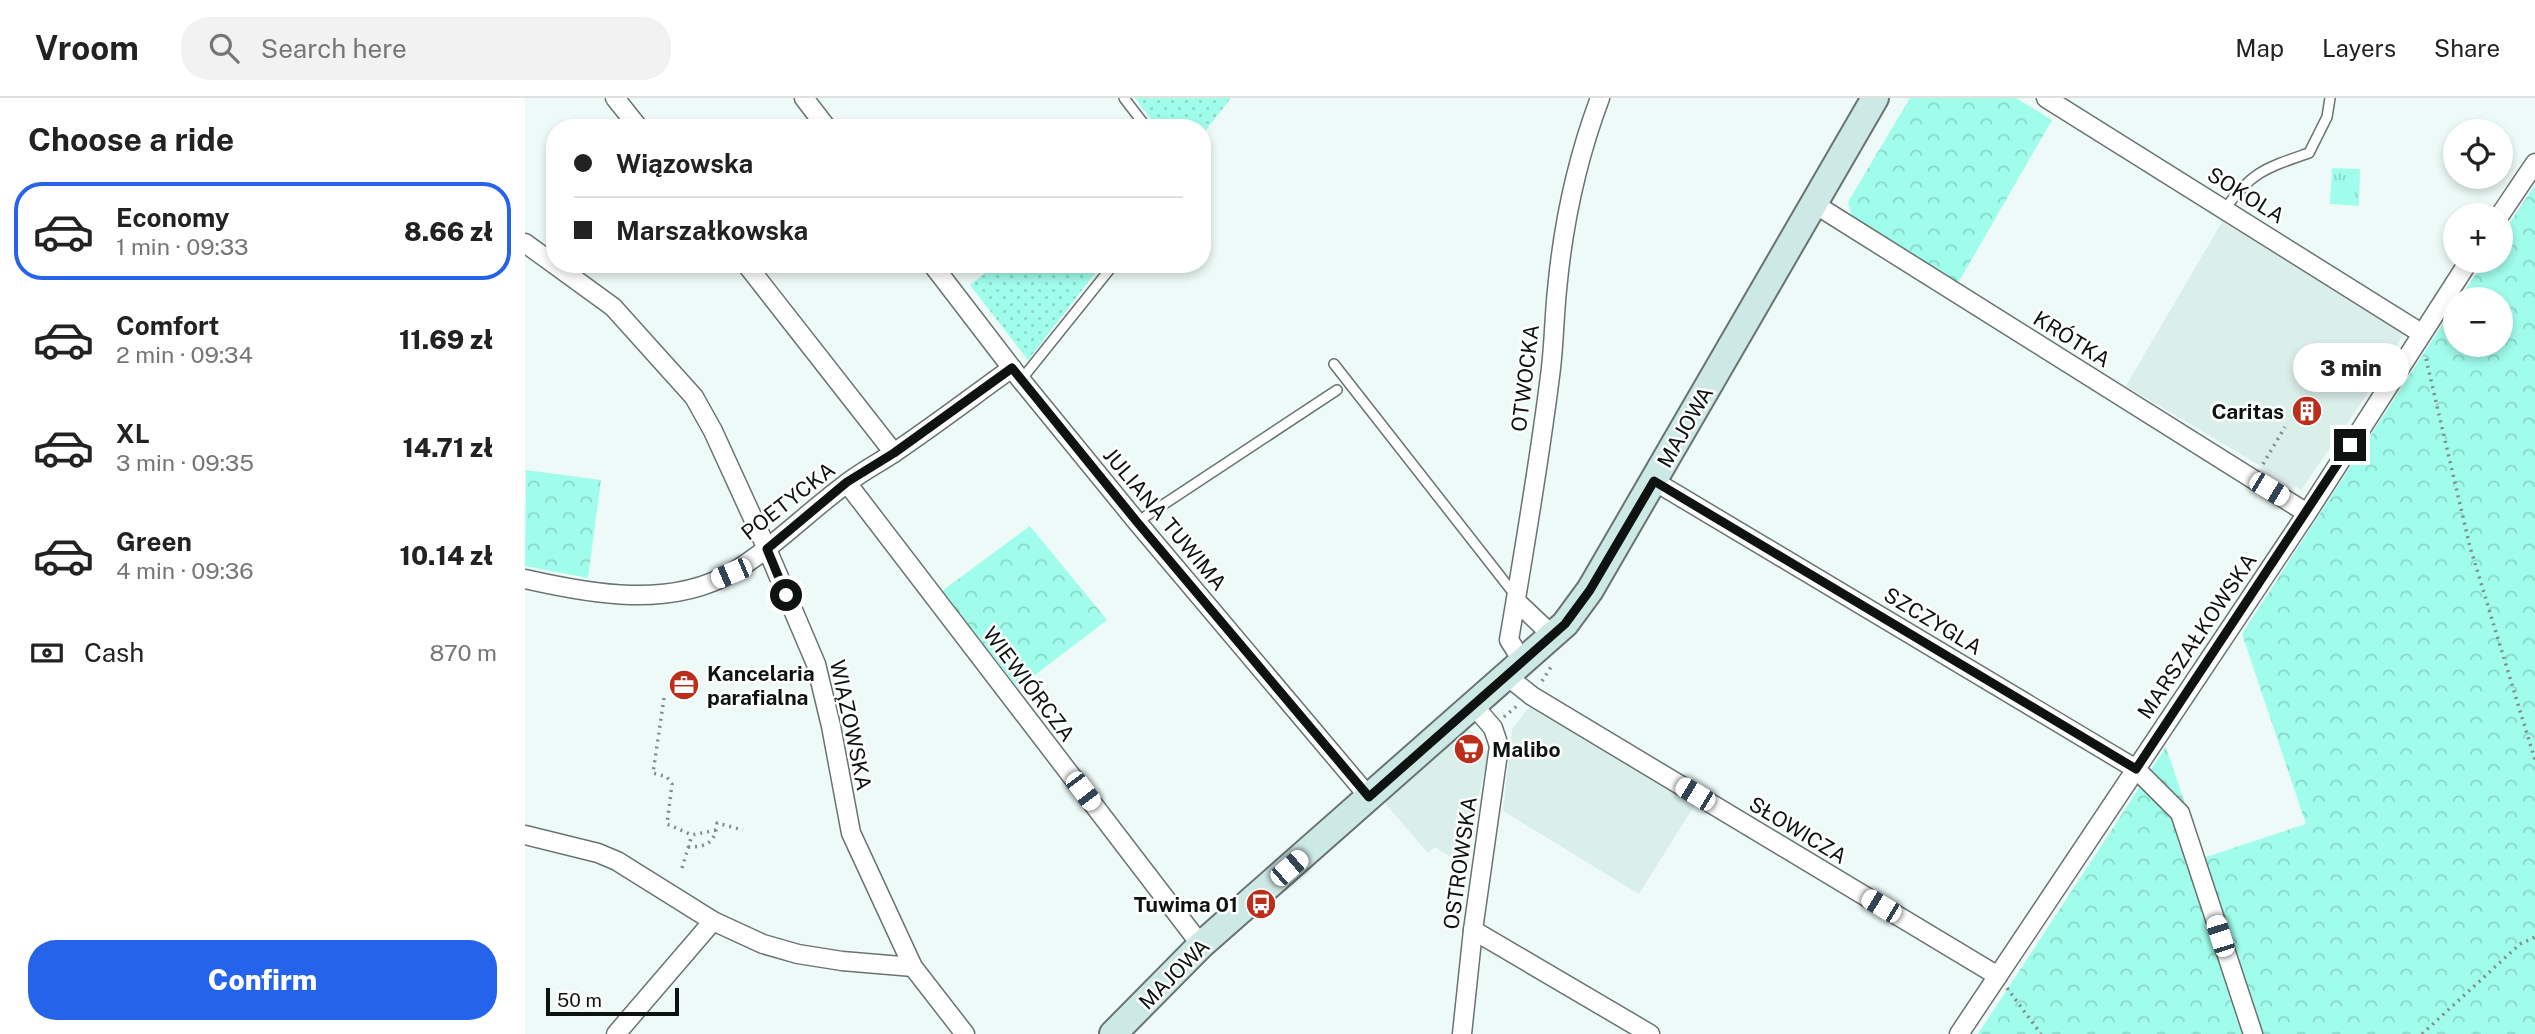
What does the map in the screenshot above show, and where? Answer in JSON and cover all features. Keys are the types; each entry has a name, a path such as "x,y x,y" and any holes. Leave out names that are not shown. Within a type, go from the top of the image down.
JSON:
{"street":[{"path":"615,98 632,119"},
{"path":"804,98 820,119"},
{"name":"OTWOCKA","path":"1515,669 1509,640 1551,374 1557,288 1569,207 1587,134 1600,98"},
{"name":"MAJOWA","path":"1113,1034 1201,946 1553,636 1590,590 1875,98"},
{"name":"SOKOLA","path":"2046,98 2421,333"},
{"path":"2508,203 2535,163"},
{"name":"KRÓTKA","path":"1813,203 2307,513"},
{"name":"WIĄZOWSKA","path":"525,243 546,258"},
{"name":"WIĄZOWSKA","path":"566,273 613,307 694,397 712,431 767,549 816,664 831,726 851,834 913,967 953,1030"},
{"path":"753,273 894,453"},
{"name":"JULIANA TUWIMA","path":"939,273 1016,374 1137,522 1369,797"},
{"name":"MARSZAŁKOWSKA","path":"1959,1034 2307,513 2461,273"},
{"name":"POETYCKA","path":"525,579 567,588 637,596 695,588 731,573 767,549 847,482 1016,374"},
{"name":"SZCZYGLA","path":"1654,481 2136,769 2180,813 2253,1034"},
{"name":"WIEWIÓRCZA","path":"847,482 1201,946"},
{"path":"1516,599 1553,636"},
{"name":"SŁOWICZA","path":"1515,669 1532,696 1998,975"},
{"name":"OSTROWSKA","path":"1462,1034 1473,930 1499,746 1493,728 1474,706"},
{"path":"525,835 597,853 617,861 713,921 762,944 798,954 842,961 913,967"},
{"path":"616,1034 713,921"},
{"path":"1473,930 1650,1034"}],"lane":[{"path":"1125,98 1140,119"},
{"path":"2225,209 2241,186 2266,168 2309,153 2327,117 2330,98"},
{"path":"1016,374 1106,273"},
{"path":"1334,364 1516,599"},
{"path":"1137,522 1337,390"}],"path":[{"path":"2421,333 2469,547 2535,760"},
{"path":"2250,478 2262,467 2285,427"},
{"path":"664,698 653,773 667,777 672,784 667,824 692,835 716,830"},
{"path":"688,847 711,842 716,836 717,823 743,830"},
{"path":"682,868 692,835"},
{"path":"2422,1034 2520,944 2535,937"},
{"path":"1998,975 2041,1034"}],"shaded area":[{"path":"2222,222 2405,332 2359,406 2301,490 2126,386"},
{"path":"1536,707 1696,803 1639,894 1503,811 1512,730 1528,708"},
{"path":"1468,728 1483,742 1488,757 1474,815 1467,867 1435,847 1428,853 1385,803"}],"green space":[{"path":"1135,98 1231,98 1211,124 1211,119 1151,119"},
{"path":"1910,98 2016,98 2052,120 1957,285 1854,223 1848,202"},
{"path":"2332,168 2360,169 2359,206 2330,204"},
{"path":"2535,185 2535,1034 1978,1034 2166,747 2203,858 2306,824 2242,634 2443,324 2443,357 2513,357 2513,287 2467,287 2477,273 2513,273 2513,218"},
{"path":"985,273 1095,273 1028,360 970,285"},
{"path":"526,470 601,480 588,578 525,566"},
{"path":"1030,526 1107,620 1018,688 942,591"}],"place":[{"name":"Caritas","path":"2307,411"},
{"name":"Kancelaria parafialna","path":"684,685"},
{"name":"Malibo","path":"1469,749"},
{"name":"Tuwima 01","path":"1261,904"}],"route":[{"path":"786,595 767,549 847,482 894,453 1012,368 1137,522 1369,797 1565,624 1590,590 1654,481 2136,769 2350,445"}]}
